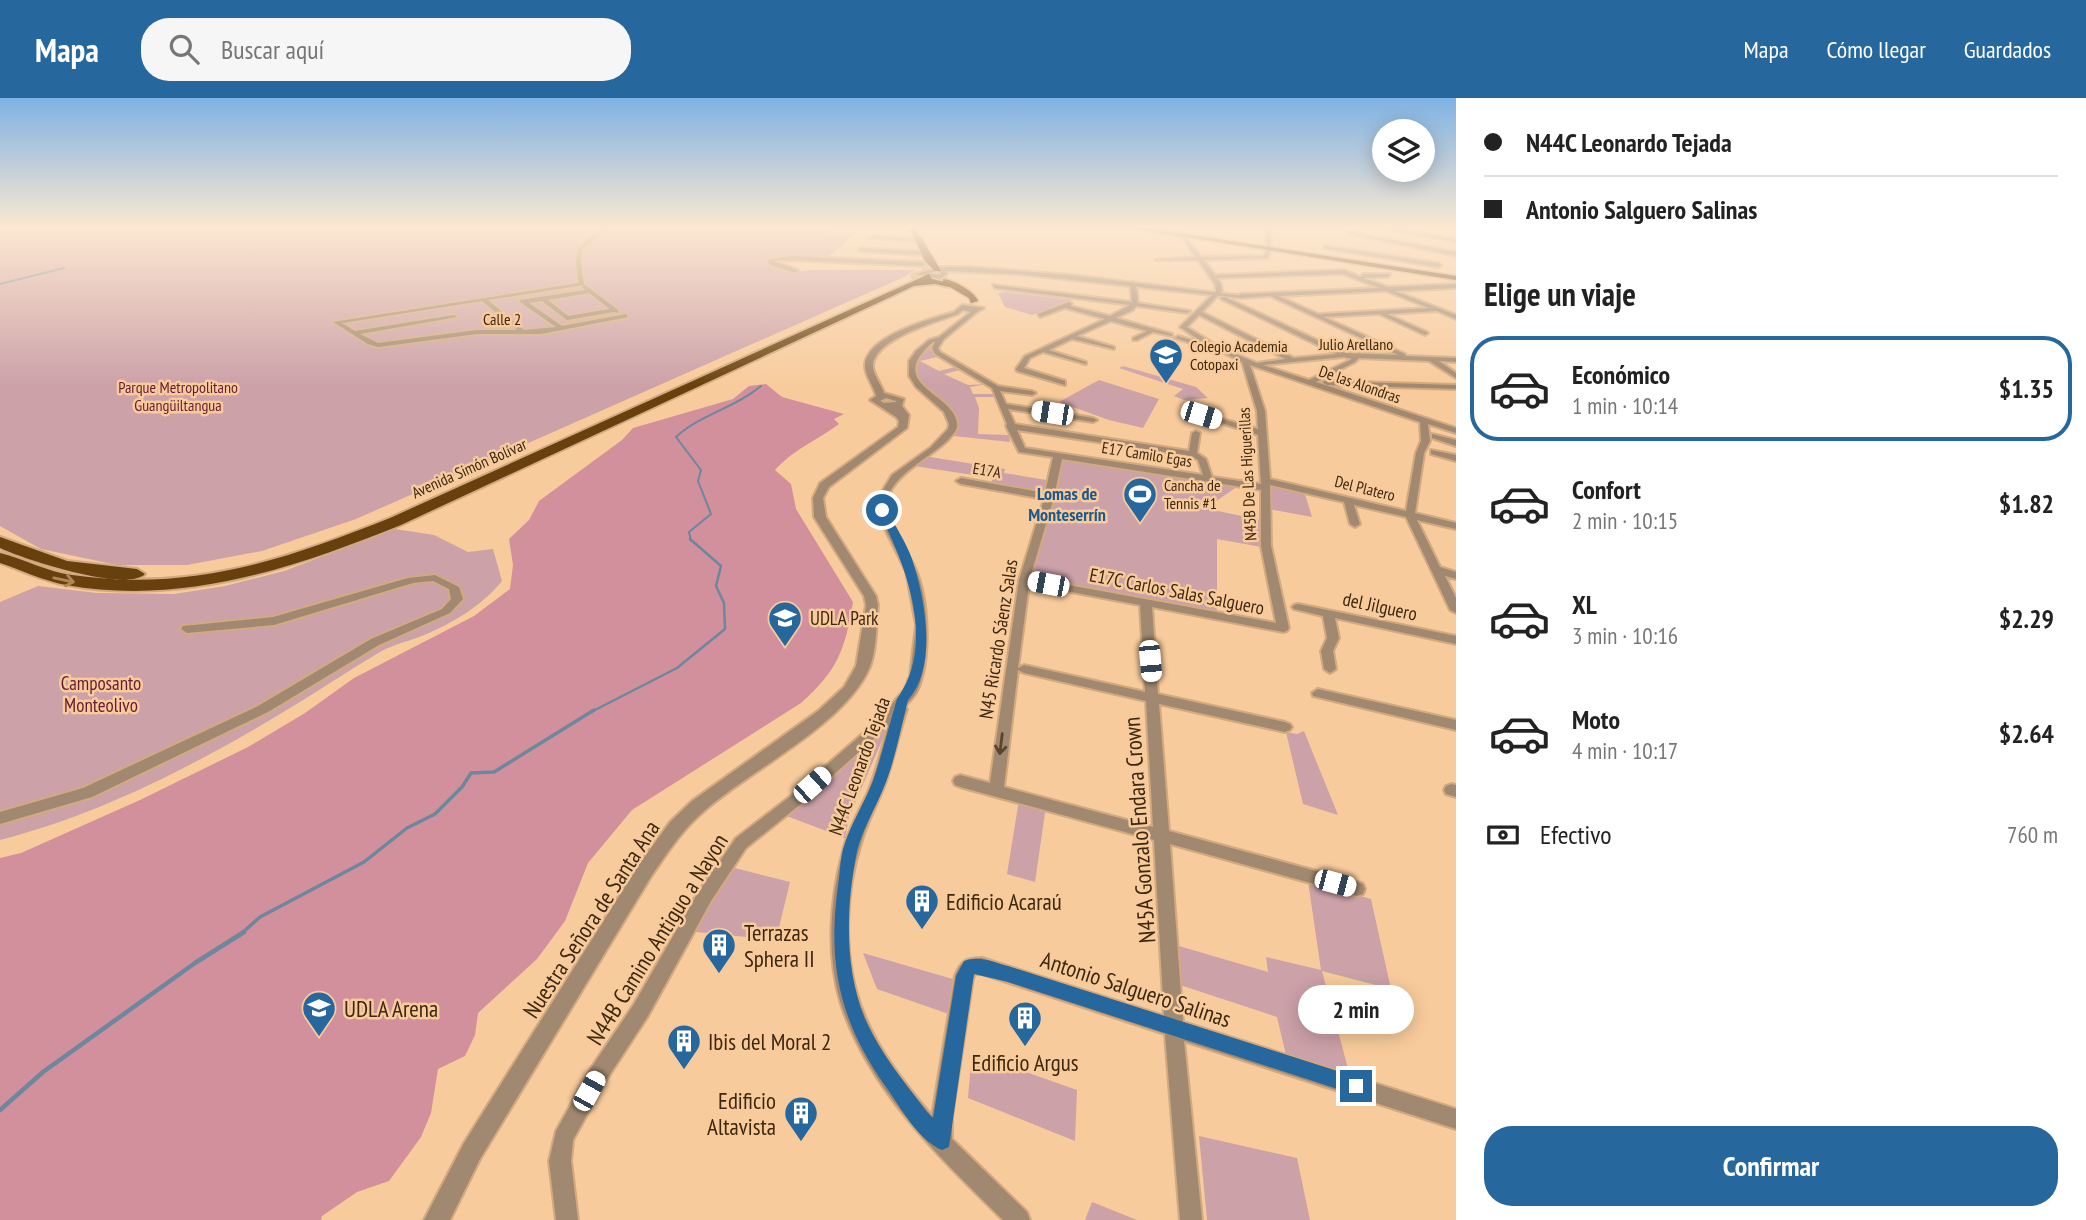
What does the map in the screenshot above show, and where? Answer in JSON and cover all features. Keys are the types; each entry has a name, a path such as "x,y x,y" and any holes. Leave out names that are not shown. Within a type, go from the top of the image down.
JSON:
{"highway":[{"name":"Avenida Simón Bolívar","path":"0,542 37,560 63,567 136,574 206,570 299,547 354,528 438,493 896,281"},
{"name":"Avenida Simón Bolívar","path":"0,558 54,579 104,586 187,584 259,571 354,538 447,498 896,281"}],"main road":[{"path":"952,281 973,297 972,307"}],"street":[{"path":"1100,281 1218,297 1456,286"},
{"path":"1102,281 1202,292 1356,359 1313,383"},
{"path":"1214,281 1218,297"},
{"path":"1369,281 1456,317"},
{"path":"454,317 353,333 336,322 582,284 615,310"},
{"path":"1062,383 1020,369 1027,357 1131,309 1135,302 1133,284"},
{"path":"995,286 1187,310"},
{"path":"524,302 590,291"},
{"path":"513,295 561,328"},
{"path":"1040,315 1065,306 1081,295"},
{"path":"1269,295 1410,358"},
{"path":"1241,296 1218,297 1198,312 1293,360"},
{"path":"588,300 600,298"},
{"path":"483,299 524,333"},
{"path":"544,299 567,318 615,310"},
{"path":"554,306 565,304"},
{"name":"De las Alondras","path":"1065,306 1217,348"},
{"path":"972,307 941,338 935,348 937,354 996,388 1032,393"},
{"path":"880,396 869,368 875,350 888,340 972,307"},
{"path":"890,396 876,368 878,356 887,345 972,307"},
{"path":"1315,316 1456,309"},
{"name":"Calle 2","path":"353,333 378,345 477,332 524,333 625,317 615,310"},
{"name":"De las Alondras","path":"1198,312 1183,327 1245,361 1423,424 1456,431"},
{"path":"1378,312 1425,333"},
{"path":"391,314 422,340"},
{"path":"1135,339 1153,330"},
{"path":"1072,337 1112,348"},
{"name":"N44C Leonardo Tejada","path":"941,338 931,341 918,352 911,365 913,376 919,385 947,411 953,424 952,430 934,449 895,477 883,498 885,519 911,571 922,625 916,676 911,691 903,699 879,782 862,817 850,851 842,905 841,954 857,1021 880,1062 920,1119 1019,1220"},
{"path":"1043,350 1084,362"},
{"name":"Julio Arellano","path":"1256,364 1349,355 1456,360"},
{"path":"1431,359 1456,376"},
{"name":"N45B De Las Higuerillas","path":"1245,361 1261,411 1266,485 1266,546 1283,628"},
{"path":"1313,383 1456,387"},
{"path":"996,388 1010,426 1198,456"},
{"path":"880,396 890,396 901,401 897,405 885,406"},
{"path":"880,396 875,402 899,413 904,423"},
{"path":"897,405 904,415 904,423"},
{"path":"1002,406 1093,420"},
{"path":"1201,415 1262,433"},
{"path":"1456,422 1423,424 1427,435 1424,449 1420,453 1410,515 1456,610"},
{"name":"Nuestra Señora de Santa Ana","path":"437,1220 472,1151 646,869 676,827 720,788 831,709 857,682 863,666 872,605 870,596 820,517 818,498 824,485 898,431 904,423"},
{"name":"E17 Camilo Egas","path":"1010,426 1023,450 1266,485"},
{"path":"1196,433 1198,456 1208,478"},
{"path":"1435,436 1456,443"},
{"path":"1434,452 1456,458"},
{"name":"N45 Ricardo Sáenz Salas","path":"996,790 1024,580 1049,497 1058,455"},
{"name":"E17A","path":"961,481 1049,497"},
{"name":"Del Platero","path":"1266,485 1348,500 1456,526"},
{"path":"1348,500 1355,524"},
{"path":"1436,569 1456,576"},
{"path":"0,818 87,793 263,709 374,642 446,611 457,599 454,587 444,580 412,580 274,621 187,629"},
{"name":"E17C Carlos Salas Salguero","path":"1024,580 1283,628"},
{"name":"N45A Gonzalo Endara Crown","path":"1146,604 1179,1101 1191,1220"},
{"name":"del Jilguero","path":"1298,607 1456,640"},
{"path":"1328,613 1333,638 1327,651 1330,669"},
{"path":"209,620 222,627"},
{"path":"1024,669 1153,700 1285,727"},
{"path":"1318,693 1456,725"},
{"name":"N44B Camino Antiguo a Nayon","path":"567,1220 560,1161 563,1138 598,1075 641,1010 705,896 741,843 797,799 881,725 903,699"},
{"path":"960,781 1357,889"},
{"name":"Antonio Salguero Salinas","path":"942,1140 942,1116 964,976 970,966 982,966 1175,1026 1456,1119"}],"green space":[{"name":"Parque Metropolitano Guangüiltangua","path":"0,281 894,281 356,519 262,551 187,565 117,565 41,549 0,526"},
{"path":"998,293 1072,300 1032,315 1005,307"},
{"path":"935,339 935,348 941,356 920,361 939,371 955,367 960,370 944,374 968,385 987,384 970,387 973,394 995,394 996,397 975,397 979,408 978,434 1009,435 1010,442 954,436 950,415 919,385 912,361"},
{"path":"1123,366 1196,387 1208,398 1184,400 1174,396 1183,389 1119,368"},
{"path":"1099,380 1159,399 1143,428 1109,420 1059,402"},
{"path":"924,456 1005,469 1004,473 1052,481 1059,456 1241,484 1212,504 1218,511 1265,521 1267,548 1217,539 1217,613 1024,580 1049,497 990,486 993,478 914,466"},
{"path":"1266,484 1304,491 1312,517 1269,509"},
{"name":"Camposanto Monteolivo","path":"395,529 434,535 468,552 493,549 502,581 485,599 454,621 380,652 293,706 179,770 109,803 37,830 0,840 0,602 38,586 97,593 174,594 225,586 284,571"},
{"path":"887,729 849,817 845,838 784,815 828,776"},
{"path":"1304,731 1338,815 1303,804 1286,732 1297,734"},
{"path":"1019,800 1046,806 1035,882 1007,874"},
{"path":"727,866 790,882 776,940 687,931"},
{"path":"1308,881 1371,899 1391,989 1322,971 1350,1076 1286,1055 1277,1017 1174,983 1172,944 1268,972 1266,957 1321,970"},
{"path":"863,953 970,984 963,1019 877,989"},
{"path":"972,1053 1077,1090 1075,1141 968,1098"},
{"path":"1199,1136 1297,1158 1310,1220 1207,1220"},
{"path":"1092,1202 1137,1220 1085,1220"}],"shaded area":[{"path":"766,384 782,397 844,414 834,419 839,424 775,470 791,484 796,509 853,602 847,633 838,658 824,680 801,703 632,810 588,863 565,921 537,959 478,1013 475,1035 465,1056 438,1069 431,1113 421,1137 389,1181 357,1192 322,1216 321,1220 0,1220 0,858 21,853 140,800 248,747 305,713 354,678 474,616 510,589 513,565 509,539 529,520 539,501 622,440 633,428 733,399 749,386"}],"waterway":[{"path":"0,284 11,281"},
{"path":"691,540 689,532 711,514 698,481 701,470 676,437 696,422 751,394 761,386"},
{"path":"591,712 677,668 725,629 724,603 716,586 721,566 691,540"},
{"path":"242,933 260,917 364,862 407,828 435,814 462,787 471,773 494,772 594,710"},
{"path":"0,1110 43,1072 195,963 244,932"}],"place":[{"name":"Colegio Academia Cotopaxi","path":"1166,385"},
{"name":"Cancha de Tennis #1","path":"1140,524"},
{"name":"UDLA Park","path":"785,648"},
{"name":"Edificio Acaraú","path":"922,931"},
{"name":"Terrazas Sphera II","path":"719,975"},
{"name":"UDLA Arena","path":"319,1038"},
{"name":"Edificio Argus","path":"1025,1048"},
{"name":"Ibis del Moral 2","path":"684,1071"},
{"name":"Edificio Altavista","path":"801,1143"}],"district":[{"name":"Lomas de Monteserrín","path":"1067,503"}],"route":[{"path":"882,510 911,571 918,597 922,632 916,676 911,691 903,699 879,782 862,817 850,851 841,917 841,954 846,985 857,1021 880,1062 920,1119 942,1140 942,1116 964,976 970,966 982,966 1161,1021 1356,1086"}]}
